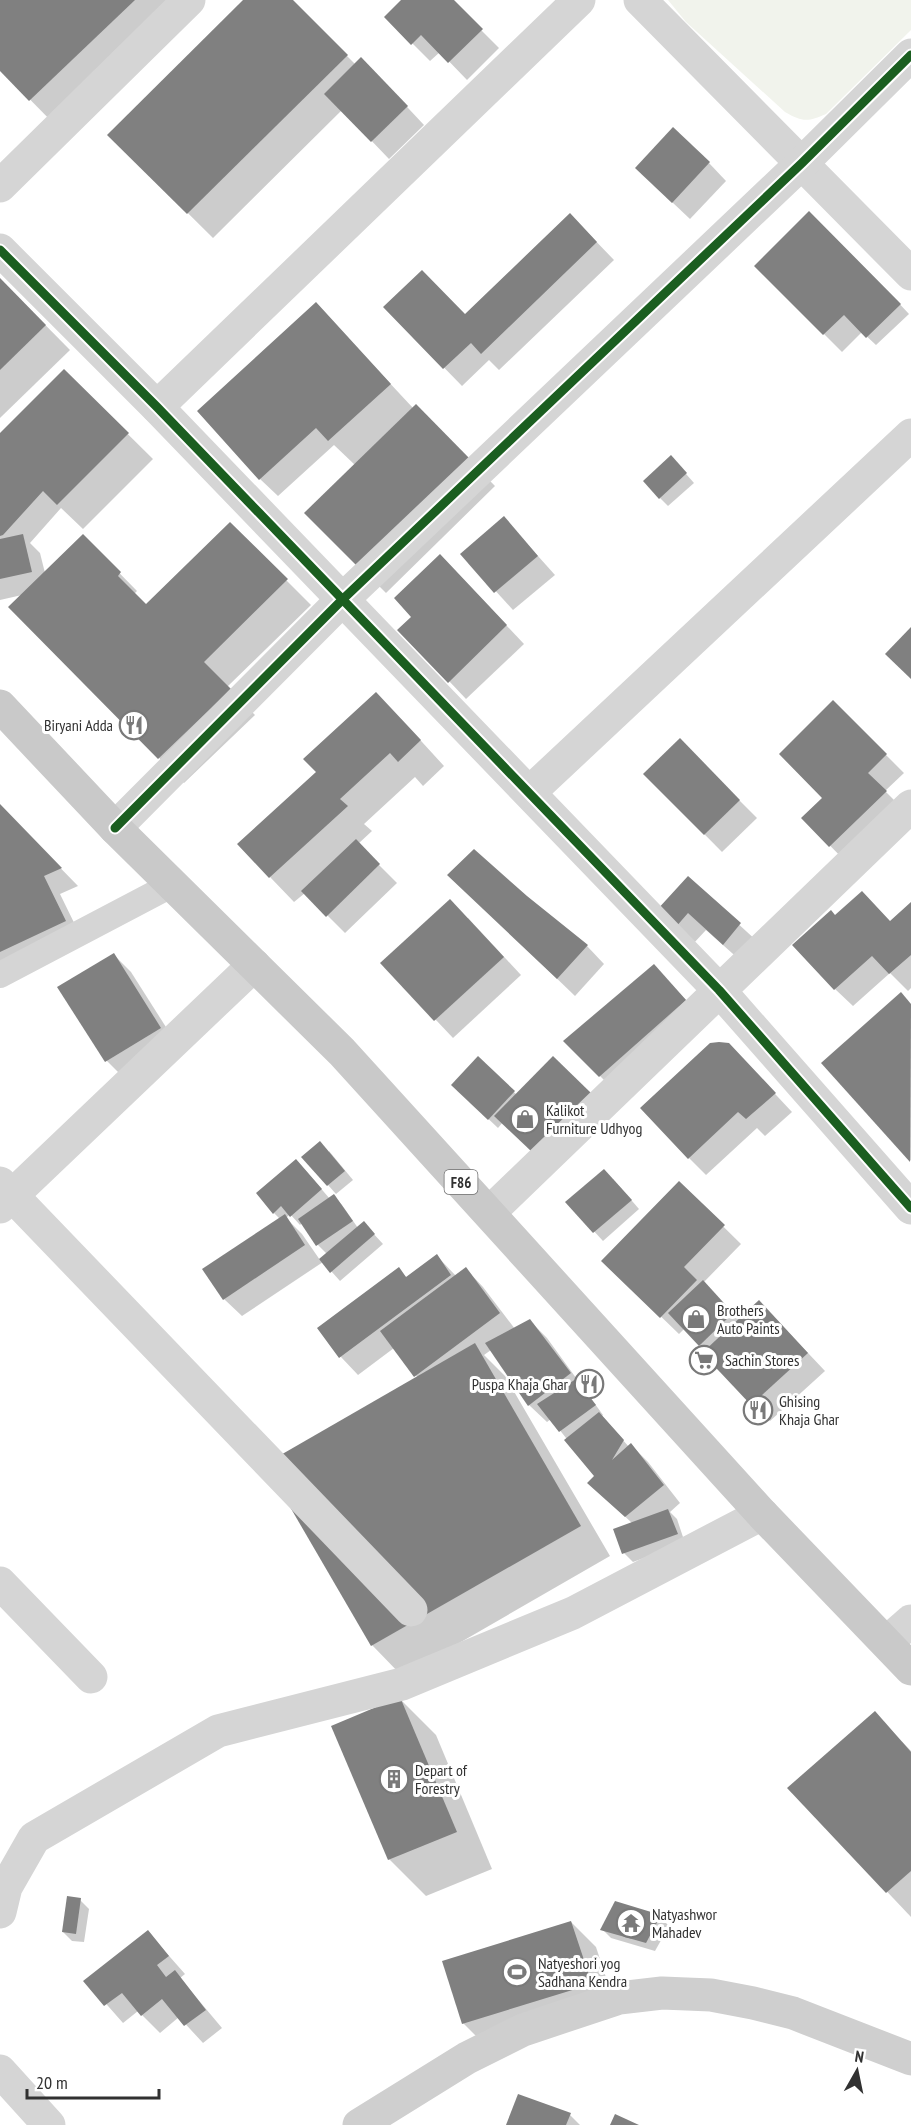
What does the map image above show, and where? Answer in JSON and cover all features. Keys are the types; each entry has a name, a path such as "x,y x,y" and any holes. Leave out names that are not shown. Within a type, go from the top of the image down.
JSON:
{"main road":[{"name":"F86","path":"0,706 115,828 342,1052 762,1514 911,1669"},
{"path":"359,2125 467,2058 523,2030 619,1998 662,1993 711,1995 753,2003 793,2013 911,2059"}],"street":[{"path":"0,186 189,0"},
{"path":"157,407 579,0"},
{"path":"640,0 911,274"},
{"path":"115,828 342,600 802,163 911,55"},
{"path":"0,250 157,407 719,990 911,1208"},
{"path":"530,792 911,435"},
{"path":"489,1213 719,990 909,811"},
{"path":"254,964 4,1195 411,1610"},
{"path":"0,1912 6,1887 34,1838 218,1731 402,1684 573,1613 762,1514"},
{"path":"0,1583 91,1677"},
{"path":"887,1642 911,1621"},
{"path":"0,2071 49,2125"}],"lane":[{"path":"0,975 173,884"}],"shaded area":[{"path":"668,0 911,0 911,30 826,114 805,120 785,112 686,22"}],"building":[{"path":"0,0 135,0 29,101 0,71"},
{"path":"243,0 293,0 348,55 187,214 107,135"},
{"path":"401,0 454,0 483,29 448,63 421,35 411,45 384,17"},
{"path":"361,57 408,106 371,142 324,94"},
{"path":"673,127 710,162 672,203 635,168"},
{"path":"809,211 901,304 866,338 844,315 823,335 754,266"},
{"path":"570,213 597,242 481,354 471,343 443,369 383,307 422,270 465,314"},
{"path":"0,278 46,325 0,370"},
{"path":"316,302 391,384 328,441 316,428 259,480 197,411"},
{"path":"64,369 129,433 57,505 43,491 0,536 0,433"},
{"path":"416,404 471,460 360,569 304,513"},
{"path":"671,455 687,473 659,499 643,481"},
{"path":"504,516 538,556 494,593 460,554"},
{"path":"230,522 288,579 204,662 231,689 158,759 8,607 83,534 121,572 118,576 146,604"},
{"path":"23,534 32,572 0,579 0,539"},
{"path":"440,554 507,625 448,683 397,630 411,617 394,598"},
{"path":"911,627 911,679 885,654"},
{"path":"376,692 421,740 398,762 390,753 340,799 348,806 269,878 237,844 316,772 303,759"},
{"path":"833,700 887,754 868,773 887,791 829,847 801,818 822,798 779,754"},
{"path":"680,738 740,800 704,835 643,774"},
{"path":"0,804 62,868 44,876 66,921 0,952"},
{"path":"356,839 380,864 326,917 301,891"},
{"path":"474,849 527,896 588,945 557,979 447,875"},
{"path":"688,876 741,923 723,945 688,913 675,928 656,911"},
{"path":"862,891 890,921 911,902 911,955 889,974 872,956 834,990 792,945 831,910 835,915"},
{"path":"450,899 504,957 434,1021 380,963"},
{"path":"114,953 161,1028 105,1062 57,987"},
{"path":"654,964 686,1000 599,1077 563,1041"},
{"path":"901,992 911,1004 910,1162 821,1063"},
{"path":"710,1043 729,1043 776,1093 746,1119 738,1112 688,1159 640,1108"},
{"path":"478,1056 515,1091 488,1120 451,1085"},
{"path":"553,1056 591,1093 532,1152 494,1116"},
{"path":"320,1141 345,1171 327,1186 301,1157"},
{"path":"296,1159 322,1189 290,1217 281,1206 273,1214 256,1193"},
{"path":"604,1169 632,1200 593,1233 565,1202"},
{"path":"679,1181 725,1225 684,1267 697,1280 660,1318 601,1261"},
{"path":"334,1194 353,1221 316,1246 298,1219"},
{"path":"285,1214 305,1245 223,1300 202,1269"},
{"path":"364,1221 375,1234 330,1273 319,1259"},
{"path":"437,1254 451,1275 339,1358 317,1328 399,1267 406,1277"},
{"path":"466,1267 500,1313 414,1377 380,1331"},
{"path":"703,1280 733,1313 699,1346 668,1313"},
{"path":"759,1300 808,1353 751,1405 702,1353"},
{"path":"530,1319 571,1373 528,1406 485,1343"},
{"path":"475,1343 581,1526 371,1646 265,1464"},
{"path":"576,1379 596,1405 559,1432 537,1404"},
{"path":"599,1412 624,1440 612,1460 631,1443 664,1485 625,1517 587,1483 594,1476 564,1440"},
{"path":"668,1509 678,1534 622,1554 613,1529"},
{"name":"Depart of Forestry","path":"400,1697 457,1832 388,1860 331,1726"},
{"path":"875,1711 911,1752 911,1871 886,1893 787,1788"},
{"path":"67,1896 81,1898 76,1934 62,1932"},
{"name":"Natyashwor Mahadev","path":"615,1901 661,1915 646,1943 600,1930"},
{"name":"Natyeshori yog Sadhana Kendra","path":"571,1921 592,1984 462,2024 442,1961"},
{"path":"148,1930 169,1956 157,1965 166,1977 175,1970 206,2010 184,2026 162,1999 141,2016 122,1993 104,2006 83,1981"},
{"path":"518,2094 571,2113 566,2125 506,2125"},
{"path":"615,2114 639,2125 610,2125"}],"cycle path":[{"path":"115,828 342,600 802,163 911,55"},
{"path":"0,250 157,407 719,990 911,1208"}],"place":[{"name":"Biryani Adda","path":"134,725"},
{"name":"Kalikot Furniture Udhyog","path":"525,1119"},
{"name":"Brothers Auto Paints","path":"696,1319"},
{"name":"Sachin Stores","path":"704,1360"},
{"name":"Puspa Khaja Ghar","path":"589,1384"},
{"name":"Ghising Khaja Ghar","path":"758,1410"},
{"name":"Depart of Forestry","path":"394,1779"},
{"name":"Natyashwor Mahadev","path":"631,1923"},
{"name":"Natyeshori yog Sadhana Kendra","path":"517,1972"}]}
